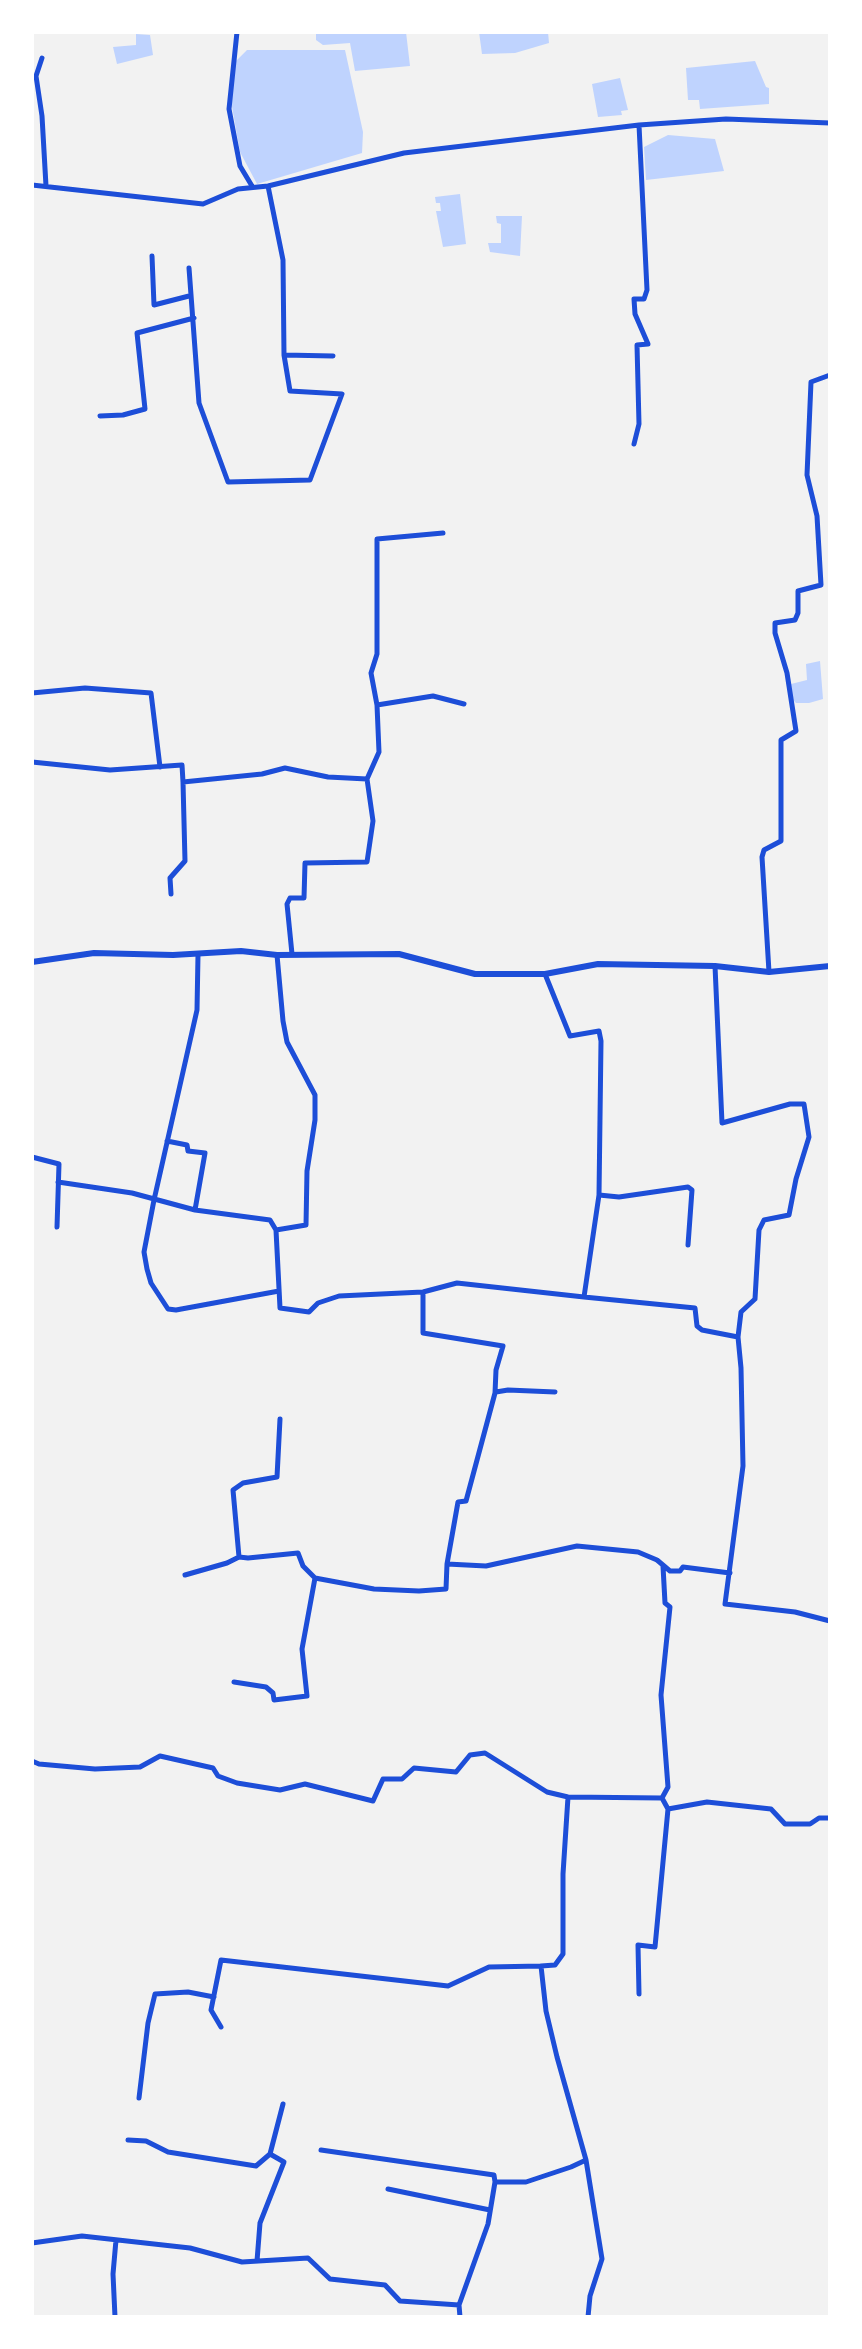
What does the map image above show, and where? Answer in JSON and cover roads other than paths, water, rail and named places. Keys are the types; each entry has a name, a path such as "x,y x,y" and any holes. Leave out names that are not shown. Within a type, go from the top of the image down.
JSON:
{"street":[{"path":"237,32 229,109 240,166 252,187"},
{"path":"42,58 36,76 46,186"},
{"path":"32,185 203,204 238,189 268,186 404,153 639,125 726,119 830,123"},
{"path":"634,444 639,424 637,345 648,344 635,314 634,299 644,299 647,290 639,125"},
{"path":"189,268 199,403 228,482 310,480 342,394 290,391 284,355 283,260 268,186"},
{"path":"152,256 154,305 189,296"},
{"path":"100,416 123,415 145,409 137,333 194,318"},
{"path":"284,355 333,356"},
{"path":"769,972 762,857 764,850 781,841 781,740 796,731 775,623 795,620 798,591 821,585 817,516 807,475 811,382 830,375"},
{"path":"292,954 287,904 290,898 304,898 305,863 367,862 373,821 367,779 379,752 377,705 371,673 377,654 377,539 443,533"},
{"path":"32,693 85,688 151,693 160,767"},
{"path":"377,705 433,696 464,704"},
{"path":"32,762 110,770 182,765 185,861 170,878 171,894"},
{"path":"183,782 262,774 285,768 328,777 367,779"},
{"path":"32,962 94,953 198,955 241,951 277,955 399,954 475,974 545,974 598,964 715,966 769,972 830,966"},
{"path":"198,955 197,1010 144,1252 151,1283 168,1309 176,1310 279,1291"},
{"path":"276,1230 306,1225 307,1171 315,1120 315,1095 287,1042 277,955"},
{"path":"715,966 722,1123 790,1104 804,1104 809,1137 789,1215 764,1220 759,1230 755,1299 741,1312 738,1337 743,1466 725,1604 795,1612 830,1621"},
{"path":"545,974 570,1036 599,1031 602,1106 599,1195 584,1297"},
{"path":"167,1141 187,1145 188,1151 205,1153 195,1210"},
{"path":"32,1157 59,1164 57,1227"},
{"path":"58,1182 132,1193 195,1210 270,1220 276,1230 280,1308 309,1312 318,1303 339,1296 423,1292 457,1283 695,1308 697,1326 702,1330 738,1337"},
{"path":"599,1195 619,1197 688,1187 692,1190 688,1245"},
{"path":"185,1575 239,1557 298,1553 303,1566 315,1578 374,1589 446,1589 447,1564 458,1502 466,1501 495,1393 496,1370 503,1346 423,1333 423,1292"},
{"path":"495,1393 497,1390 555,1392"},
{"path":"239,1557 233,1490 243,1483 277,1477 280,1419"},
{"path":"447,1564 486,1566 577,1546 638,1552 657,1560 670,1571 680,1571 683,1567 730,1573"},
{"path":"662,1798 668,1787 661,1695 670,1607 665,1603 663,1566"},
{"path":"234,1682 266,1687 273,1693 274,1700 307,1696 302,1659 315,1578"},
{"path":"32,1761 95,1769 125,1768 140,1767 160,1756 213,1768 218,1776 237,1783 280,1790 305,1784 373,1801 383,1779 402,1779 414,1768 456,1772 470,1755 485,1753 547,1792 568,1797 662,1798"},
{"path":"221,2027 211,2010 221,1960 448,1986 489,1967 555,1965 563,1954 563,1874 568,1797"},
{"path":"639,1994 638,1945 655,1947 668,1809 662,1798"},
{"path":"668,1809 707,1802 771,1809 785,1824 810,1824 819,1818 830,1818"},
{"path":"541,1966 546,2011 586,2160 602,2259 590,2296 588,2317"},
{"path":"139,2098 148,2023 155,1994 188,1992 214,1997"},
{"path":"128,2140 146,2141 168,2152 256,2166 270,2154 283,2104"},
{"path":"321,2150 494,2175 490,2210 459,2305 460,2317"},
{"path":"257,2261 260,2223 284,2162 270,2154"},
{"path":"495,2182 526,2182 586,2160"},
{"path":"388,2189 490,2210"},
{"path":"32,2243 82,2236 190,2248 242,2262 308,2258 330,2279 385,2285 400,2301 459,2305"},
{"path":"115,2317 113,2274 116,2240"}],"water":[{"path":"316,32 406,32 410,66 355,71 350,43 323,45 316,40"},
{"path":"479,32 548,32 549,43 515,53 482,54"},
{"path":"136,34 150,35 153,55 117,64 113,47 136,45"},
{"path":"247,50 345,50 363,132 362,153 257,184 240,152 231,101 235,62"},
{"path":"755,61 769,88 769,104 700,109 699,100 688,100 686,68"},
{"path":"620,78 628,110 621,111 622,115 598,117 592,84"},
{"path":"668,135 715,139 724,171 646,180 644,147"},
{"path":"460,194 466,244 443,247 436,211 441,211 440,203 436,203 435,197"},
{"path":"496,216 522,216 520,256 490,252 488,243 501,243 501,224 497,223"},
{"path":"820,661 823,699 796,703 792,699 791,684 807,680 806,664"}]}
